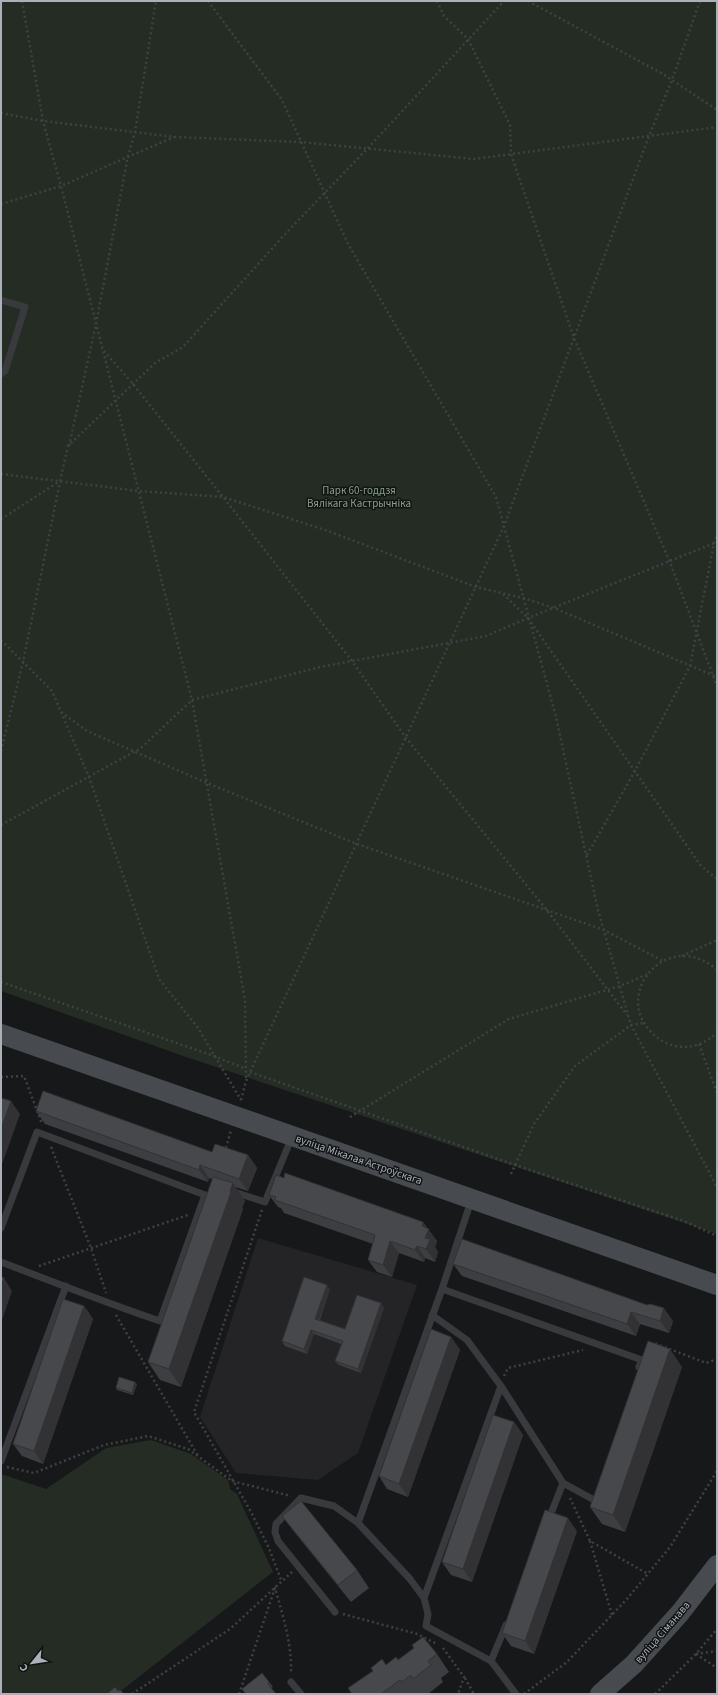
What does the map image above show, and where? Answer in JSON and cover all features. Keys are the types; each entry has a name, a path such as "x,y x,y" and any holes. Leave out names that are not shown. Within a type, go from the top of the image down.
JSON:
{"main road":[{"name":"вуліца Мікалая Астроўскага","path":"1,1034 717,1285"},
{"name":"вуліца Сіманава","path":"600,1694 634,1664 670,1624 717,1565"}],"lane":[{"path":"1,300 25,307 5,371 1,374"},
{"path":"1,1228 37,1132 208,1194 200,1210 160,1321 110,1304 1,1262"},
{"path":"221,1188 265,1202 293,1136"},
{"path":"358,1523 442,1289 472,1198"},
{"path":"1,1461 66,1286"},
{"path":"442,1289 642,1360 637,1375"},
{"path":"432,1315 467,1340 501,1386 563,1483 596,1501 601,1486"},
{"path":"424,1598 501,1386"},
{"path":"545,1528 563,1483"},
{"path":"335,1612 278,1541 275,1532 276,1524 301,1498 334,1506 358,1523 410,1579 424,1598 428,1614 426,1626 492,1661 516,1694"},
{"path":"492,1661 509,1617"},
{"path":"291,1682 301,1694"}],"path":[{"path":"22,1 43,121 61,186 192,700 245,1000 246,1081"},
{"path":"1,751 23,662 60,481 96,324 128,156 135,132 156,1"},
{"path":"208,1 282,100 348,244 496,497 556,717 604,930 630,1025 717,1187"},
{"path":"437,1 444,16 468,39 510,125 511,154 574,338 669,560 717,686"},
{"path":"68,446 154,363 183,347 288,231 325,194 504,1"},
{"path":"528,1 672,80 717,110"},
{"path":"1,640 52,691 89,777 158,979 198,1028 241,1100 250,1072 451,643 504,526 649,136 672,80 700,1"},
{"path":"1,113 43,121 175,137 302,142 474,159 717,127"},
{"path":"1,204 61,186 175,137"},
{"path":"103,350 133,384 223,497 352,661 406,738 546,909 628,1017"},
{"path":"1,474 139,491 223,497 328,532 476,587 523,598 554,608 717,677"},
{"path":"1,519 60,481"},
{"path":"586,855 635,771 690,666 696,629 717,535"},
{"path":"1,825 141,748 192,700 320,667 486,636 669,560 715,543"},
{"path":"502,593 528,618 701,866 717,879"},
{"path":"61,712 87,732 207,783 357,844 604,930 663,961"},
{"path":"350,1117 509,1020 620,986 648,974 663,961 682,956 717,940"},
{"path":"682,956 701,959 717,970"},
{"path":"648,974 642,985 638,998 640,1015 644,1023 656,1037 672,1045 681,1047 699,1044 708,1040 717,1032"},
{"path":"1,982 214,1056 250,1072 515,1165 684,1221 717,1236"},
{"path":"511,1174 534,1124 575,1066 630,1025 644,1023"},
{"path":"699,1044 717,1094"},
{"path":"1,1077 24,1076 91,1248 110,1304 198,1456"},
{"path":"226,1148 233,1124"},
{"path":"265,1202 194,1412 251,1512 268,1546 282,1582"},
{"path":"26,1271 200,1210"},
{"path":"642,1360 654,1343 706,1363 717,1359"},
{"path":"501,1386 508,1368 602,1346"},
{"path":"1,1466 34,1473 104,1445 148,1436 188,1449 232,1481 301,1498"},
{"path":"524,1694 567,1662 612,1615 648,1574 670,1547 717,1471"},
{"path":"563,1483 590,1541 612,1615"},
{"path":"590,1541 648,1574"},
{"path":"132,1694 230,1629 299,1567"},
{"path":"276,1588 289,1638 292,1656 291,1682"},
{"path":"239,1694 276,1588"},
{"path":"335,1612 417,1634 445,1648 474,1694"},
{"path":"654,1694 696,1654 717,1629"},
{"path":"696,1654 717,1651"},
{"path":"696,1654 717,1668"},
{"path":"458,1694 464,1677"}],"shaded area":[{"path":"258,1238 417,1285 358,1453 318,1480 236,1473 200,1417"}],"green space":[{"name":"Парк 60-годдзя Вялікага Кастрычніка","path":"1,1 717,1 717,1234 183,1056 1,991"},
{"path":"151,1440 191,1454 228,1480 230,1489 237,1494 273,1572 117,1694 1,1694 1,1474 46,1489 106,1448"}],"building":[{"path":"43,1091 212,1152 215,1144 248,1155 239,1179 200,1165 199,1170 36,1111"},
{"path":"1,1098 11,1101 1,1129"},
{"path":"285,1173 423,1222 422,1226 429,1229 425,1238 430,1239 426,1249 417,1246 415,1250 390,1241 383,1265 368,1260 375,1235 275,1200 276,1197 269,1195 276,1175 284,1178"},
{"path":"213,1177 233,1183 231,1192 169,1369 148,1362"},
{"path":"462,1239 647,1305 650,1304 664,1308 660,1321 631,1312 627,1324 453,1264"},
{"path":"1,1277 4,1278 1,1286"},
{"path":"304,1277 327,1285 315,1319 345,1329 357,1295 381,1303 358,1369 335,1361 343,1341 311,1330 304,1349 282,1341"},
{"path":"63,1299 84,1306 34,1451 13,1444"},
{"path":"431,1329 451,1337 399,1484 379,1476"},
{"path":"648,1341 670,1349 613,1515 590,1507"},
{"path":"119,1377 135,1382 132,1393 116,1388"},
{"path":"493,1415 514,1422 463,1569 442,1562"},
{"path":"301,1501 357,1570 338,1585 282,1516"},
{"path":"545,1510 568,1518 525,1641 502,1633"},
{"path":"423,1637 437,1654 428,1661 431,1665 413,1679 411,1675 402,1682 400,1680 381,1694 352,1694 348,1688 373,1671 371,1668 382,1659 386,1665 396,1657 398,1660 414,1648 412,1645"},
{"path":"262,1673 276,1694 246,1694 242,1689"},
{"path":"115,1687 118,1691 120,1690 124,1694 107,1694"}]}
